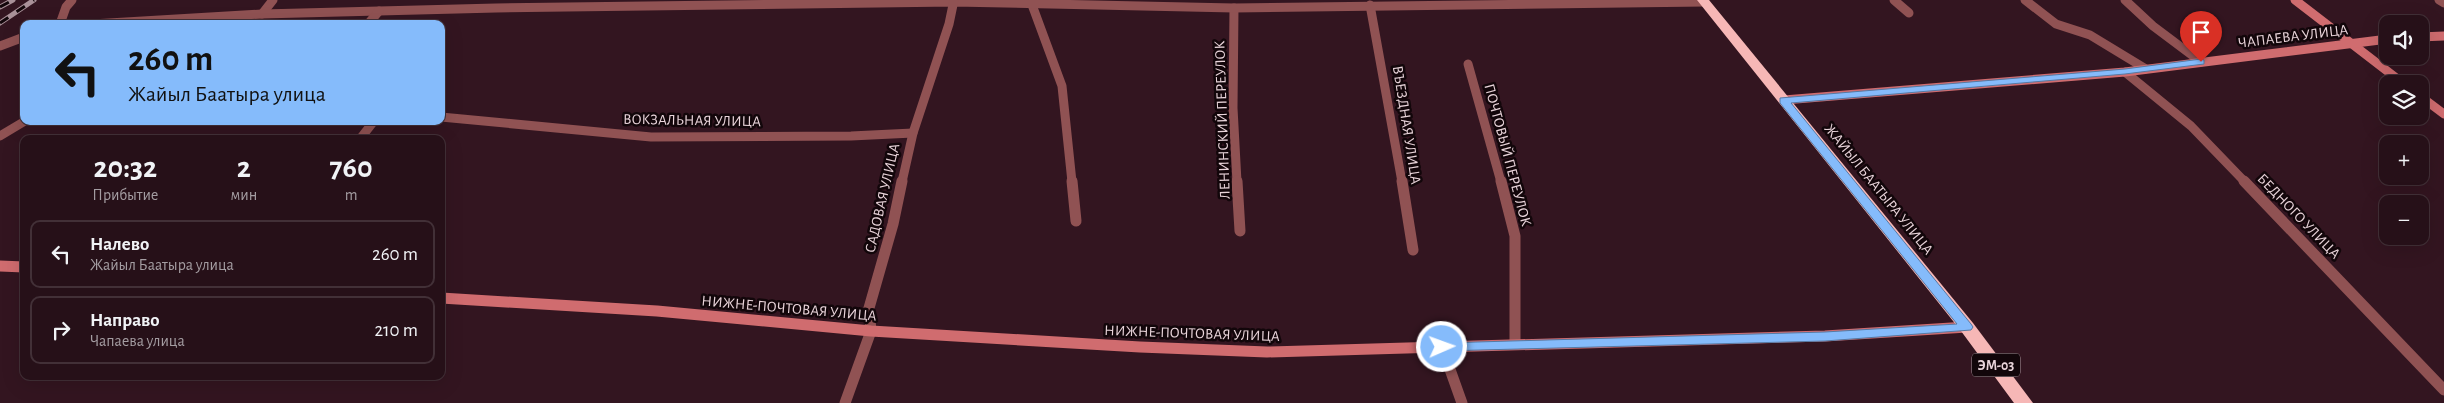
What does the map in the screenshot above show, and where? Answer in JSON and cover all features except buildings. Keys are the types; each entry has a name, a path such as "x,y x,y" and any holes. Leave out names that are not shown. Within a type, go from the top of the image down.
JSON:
{"highway":[{"name":"ЖАЙЫЛ БААТЫРА УЛИЦА","path":"1704,1 1967,327 2024,403"}],"street":[{"path":"61,20 66,7 72,0"},
{"path":"262,14 274,0"},
{"path":"1894,0 1908,13"},
{"path":"2025,0 2056,24 2090,35 2146,69"},
{"path":"2125,0 2153,26 2201,62"},
{"path":"2295,0 2393,75"},
{"path":"2438,0 2444,3"},
{"path":"160,20 262,14 379,11 954,1 1234,8 1356,2 1370,5 1704,1"},
{"name":"САДОВАЯ УЛИЦА","path":"844,403 872,331 869,308 894,224 913,133 954,1"},
{"path":"1031,2 1062,86 1076,222"},
{"name":"ВЪЕЗДНАЯ УЛИЦА","path":"1370,5 1387,91 1413,250"},
{"name":"ЛЕНИНСКИЙ ПЕРЕУЛОК","path":"1234,8 1233,108 1240,230"},
{"path":"371,20 379,11"},
{"path":"2429,37 2444,36"},
{"path":"0,46 20,38"},
{"name":"ЧАПАЕВА УЛИЦА","path":"1784,100 2125,72 2351,42 2379,40"},
{"name":"ПОЧТОВЫЙ ПЕРЕУЛОК","path":"1468,64 1493,149 1515,236 1515,344"},
{"name":"БЕДНОГО УЛИЦА","path":"2125,72 2191,126 2444,390"},
{"path":"2429,103 2444,114"},
{"name":"ВОКЗАЛЬНАЯ УЛИЦА","path":"445,117 651,137 852,136 913,133"},
{"path":"0,136 20,124"},
{"path":"363,135 371,125"},
{"path":"0,266 20,267"},
{"name":"НИЖНЕ-ПОЧТОВАЯ УЛИЦА","path":"445,298 657,311 872,331 1140,347 1268,352 1825,336 1967,327"},
{"path":"1442,347 1462,403"}],"railway":[{"path":"0,7 13,0"},
{"path":"0,23 34,0"}],"route":[{"path":"1442,347 1825,336 1967,327 1784,100 2125,72 2201,62"}]}
